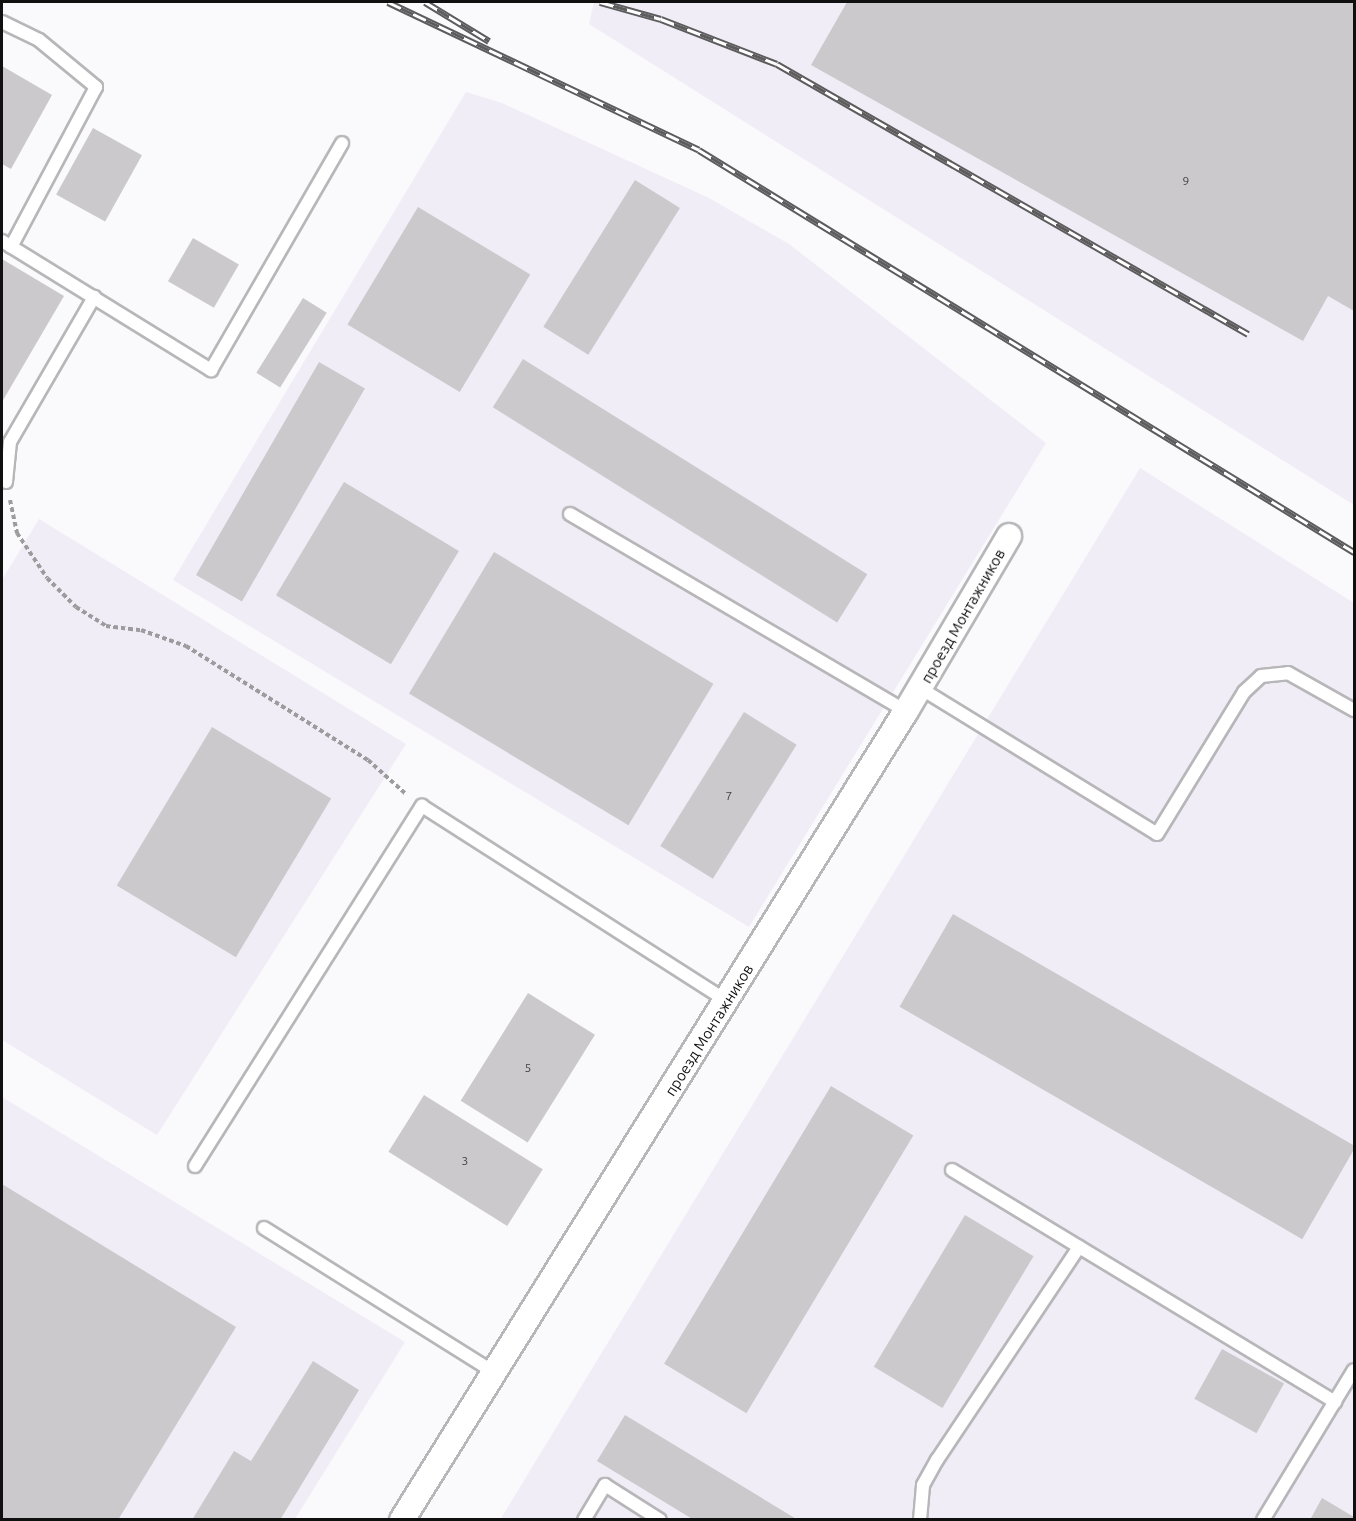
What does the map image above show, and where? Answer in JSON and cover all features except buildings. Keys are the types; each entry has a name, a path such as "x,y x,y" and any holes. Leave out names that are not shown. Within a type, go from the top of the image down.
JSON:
{"street":[{"name":"проезд Монтажников","path":"402,1520 906,711 1009,536"}],"lane":[{"path":"2,22 39,40 96,87 6,244 211,370 342,143"},
{"path":"6,482 10,442 93,297"},
{"path":"570,514 906,711"},
{"path":"920,688 1157,834 1244,692 1261,676 1288,673 1354,710"},
{"path":"195,1166 422,807 727,1001"},
{"path":"952,1170 1335,1402"},
{"path":"264,1228 495,1374"},
{"path":"920,1520 923,1485 937,1460 1079,1247"},
{"path":"1263,1520 1354,1370"},
{"path":"584,1520 605,1485 660,1520"}],"path":[{"path":"6,482 17,533 47,578 76,607 106,626 141,630 186,646 368,760 422,807"}],"shaded area":[{"path":"594,2 1354,2 1354,505 589,24"},
{"path":"466,92 502,103 709,198 789,244 1046,443 749,927 173,580"},
{"path":"1140,468 1354,603 1354,1519 500,1520"},
{"path":"39,519 406,744 157,1135 2,1040 2,580"},
{"path":"2,1097 405,1342 295,1519 2,1519"}],"railway":[{"path":"388,2 699,150 1354,552"},
{"path":"425,2 489,41"},
{"path":"600,2 661,19 777,64 1248,334"}]}
